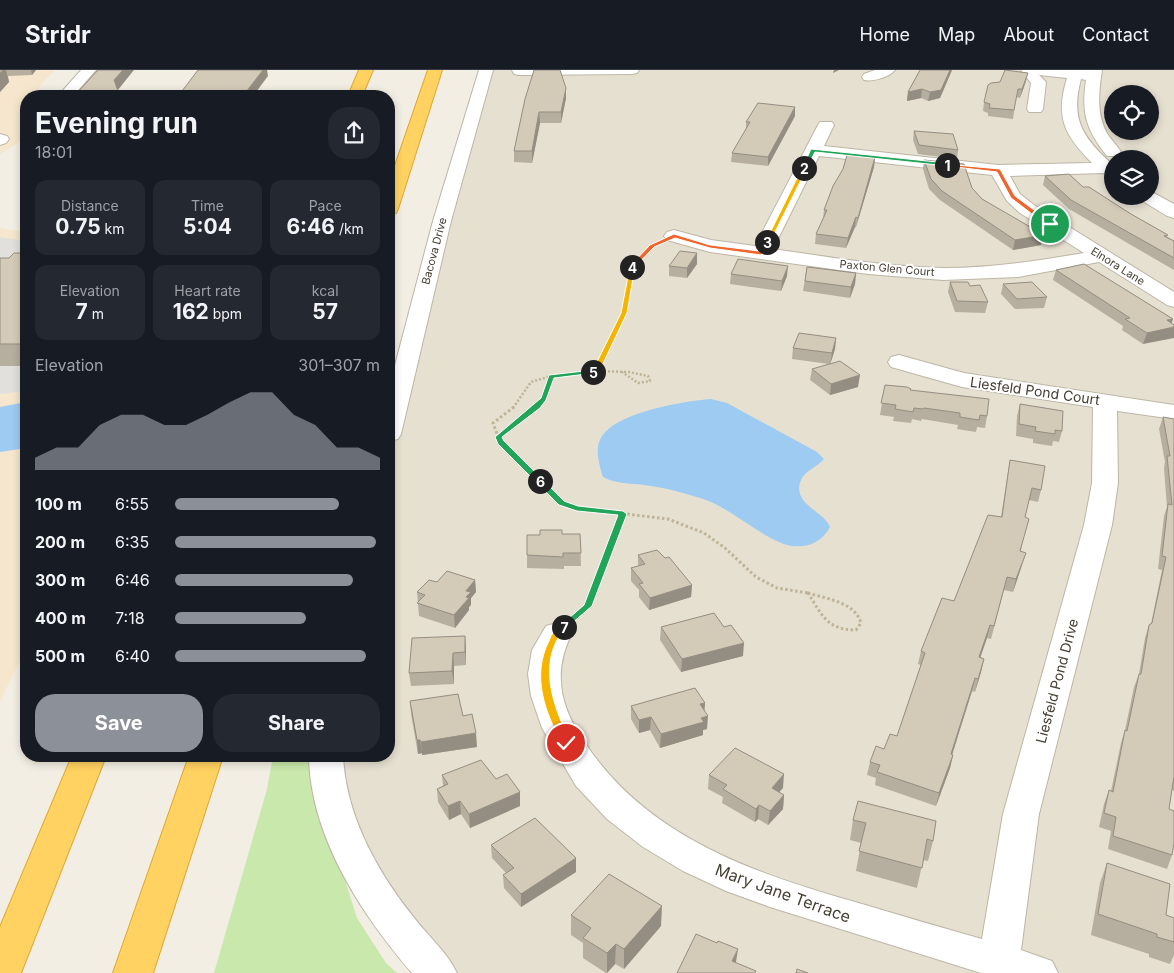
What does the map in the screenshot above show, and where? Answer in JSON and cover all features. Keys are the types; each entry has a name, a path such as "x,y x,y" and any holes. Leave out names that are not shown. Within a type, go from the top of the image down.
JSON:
{"highway":[{"path":"358,90 366,70"},
{"path":"395,191 435,70"},
{"path":"1,973 87,762"},
{"path":"133,973 204,762"}],"street":[{"path":"71,90 89,70"},
{"name":"Bacova Drive","path":"395,410 440,230 486,70"},
{"path":"519,71 632,70"},
{"path":"869,77 888,70"},
{"path":"1028,70 1039,82 1034,108"},
{"path":"1036,70 1095,73 1090,102 1092,119 1106,150"},
{"path":"1075,72 1068,105 1074,128 1093,155 1104,161"},
{"path":"761,253 826,125"},
{"path":"813,150 998,170 1033,171 1104,167"},
{"name":"Elnora Lane","path":"998,170 1013,197 1027,209 1174,301"},
{"path":"1159,189 1174,198"},
{"path":"1159,203 1174,212"},
{"name":"Paxton Glen Court","path":"674,236 710,246 868,268 944,274 1018,271 1101,256"},
{"name":"Liesfeld Pond Court","path":"898,362 962,380 1174,412"},
{"name":"Liesfeld Pond Drive","path":"999,961 1021,814 1098,525 1105,483 1105,401"},
{"name":"Mary Jane Terrace","path":"557,633 547,654 545,677 548,699 554,720 566,743 588,776 644,828 674,848 731,878 798,902 1038,973"},
{"path":"327,762 335,807 347,842 360,871 396,928 436,973"}],"path":[{"path":"596,372 624,313 633,264 652,246 674,236"},
{"path":"622,372 639,384 650,381 648,376 638,372 622,372 596,372 551,376 531,382 514,407 496,418 493,423 500,442 562,503 577,508 668,519 704,533 725,548 744,568 756,577 777,588 808,593 845,604 859,616 861,623 856,630 843,631 832,627 808,593"},
{"path":"498,437 544,398 551,376"},
{"path":"557,633 588,606 623,514"}],"shaded area":[{"path":"0,70 55,70 38,90 20,90 20,142 0,154"},
{"path":"490,70 1174,70 1174,973 435,973 392,918 334,762 395,762 395,436"},
{"path":"0,228 20,231 20,661 0,701"},
{"path":"0,237 20,240 20,275 0,282"},
{"path":"0,366 20,366 20,392 0,394"}],"green space":[{"path":"272,762 309,762 357,918 386,963 397,973 214,973 267,789"}],"water":[{"path":"711,399 727,403 817,452 824,459 808,471 801,480 799,488 800,495 804,501 827,521 830,527 823,537 814,543 804,546 783,544 711,502 670,490 618,482 603,477 598,456 598,446 602,436 610,428 622,420 652,409"},
{"path":"20,403 20,449 0,452 0,407"}],"building":[{"path":"98,70 123,70 114,80 118,90 80,90"},
{"path":"198,70 263,70 248,90 183,90"},
{"path":"534,70 560,70 566,88 561,112 539,112 532,151 514,151 525,99"},
{"path":"920,70 950,70 941,90 930,92 922,89 908,92"},
{"path":"1005,70 1028,73 1022,89 1018,89 1014,110 989,108 990,104 984,102 988,85 1000,82"},
{"path":"758,103 795,107 768,157 732,153 750,122 746,122"},
{"path":"914,131 953,134 958,150 919,145"},
{"path":"847,155 875,157 858,218 856,217 848,238 816,234 827,210 824,210 833,186 843,169"},
{"path":"924,160 964,164 972,188 982,199 1044,235 1015,240 942,191 931,179"},
{"path":"1069,174 1083,187 1089,187 1104,197 1104,205 1117,205 1168,235 1164,236 1174,241 1174,258 1071,200 1045,176"},
{"path":"680,251 697,253 687,268 669,266"},
{"path":"14,253 20,253 20,344 0,344 0,258 9,258"},
{"path":"738,259 788,266 782,281 731,274"},
{"path":"1084,264 1173,319 1167,320 1174,327 1147,333 1125,319 1130,318 1056,270"},
{"path":"807,267 856,273 851,287 805,281"},
{"path":"950,282 968,282 970,286 980,285 988,302 957,301"},
{"path":"1032,282 1047,297 1017,299 1003,284"},
{"path":"799,333 836,338 832,353 793,348"},
{"path":"840,361 860,375 831,384 812,369"},
{"path":"885,385 907,387 910,390 989,399 987,416 980,415 979,420 960,417 960,413 924,408 914,408 913,412 895,409 896,405 881,403"},
{"path":"1020,404 1063,411 1062,431 1055,430 1055,434 1035,431 1036,427 1019,424"},
{"path":"1163,417 1174,419 1174,776 1169,809 1174,811 1172,855 1113,836 1116,817 1104,813 1109,790 1113,792 1125,730 1127,731 1139,674 1141,674 1149,625 1152,623 1166,557 1162,556 1168,504 1172,505 1167,456 1170,456"},
{"path":"1010,460 1045,466 1041,490 1032,488 1025,517 1029,519 1020,551 1026,553 1016,579 1007,577 994,626 990,625 979,657 984,659 978,679 975,678 951,754 953,755 939,793 877,772 880,765 870,762 876,746 884,749 890,734 897,736 925,653 921,651 942,598 954,601 988,515 1002,517"},
{"path":"540,530 562,530 562,534 580,534 581,553 563,553 563,557 527,555 527,535 540,535"},
{"path":"657,550 665,558 669,557 692,585 650,598 639,584 643,583 631,568 645,564 638,555"},
{"path":"447,571 475,580 466,591 471,592 466,597 469,598 454,615 417,603 425,595 417,592 429,580 437,582"},
{"path":"714,613 724,627 731,625 744,643 682,659 661,627"},
{"path":"465,636 465,652 453,653 452,671 409,673 412,638"},
{"path":"695,688 705,703 700,704 708,716 701,718 704,722 661,734 651,717 639,720 631,706"},
{"path":"458,694 463,716 472,714 476,733 421,742 417,740 410,701"},
{"path":"735,748 784,774 772,788 784,795 770,811 759,805 756,809 723,789 727,785 709,775"},
{"path":"481,760 496,779 507,774 520,792 469,814 460,801 448,806 437,789 448,784 442,775"},
{"path":"858,801 936,821 933,841 927,839 922,868 859,851 866,823 853,820"},
{"path":"535,818 576,858 521,894 503,875 514,868 491,845"},
{"path":"1107,863 1170,884 1166,915 1174,918 1174,942 1157,937 1157,934 1098,914"},
{"path":"609,874 662,906 624,949 616,944 607,953 583,938 591,928 571,915"},
{"path":"696,934 738,949 732,961 756,971 755,973 677,973"},
{"path":"797,969 808,973 796,973"}],"route":[{"path":"566,743 554,720 548,699 545,677 547,654 557,633 588,606 623,514 577,508 562,503 500,442 498,437 537,406 544,398 551,376 596,372 624,313 633,264 652,246 674,236 710,246 761,253 813,150 998,170 1013,197 1050,224"}]}
